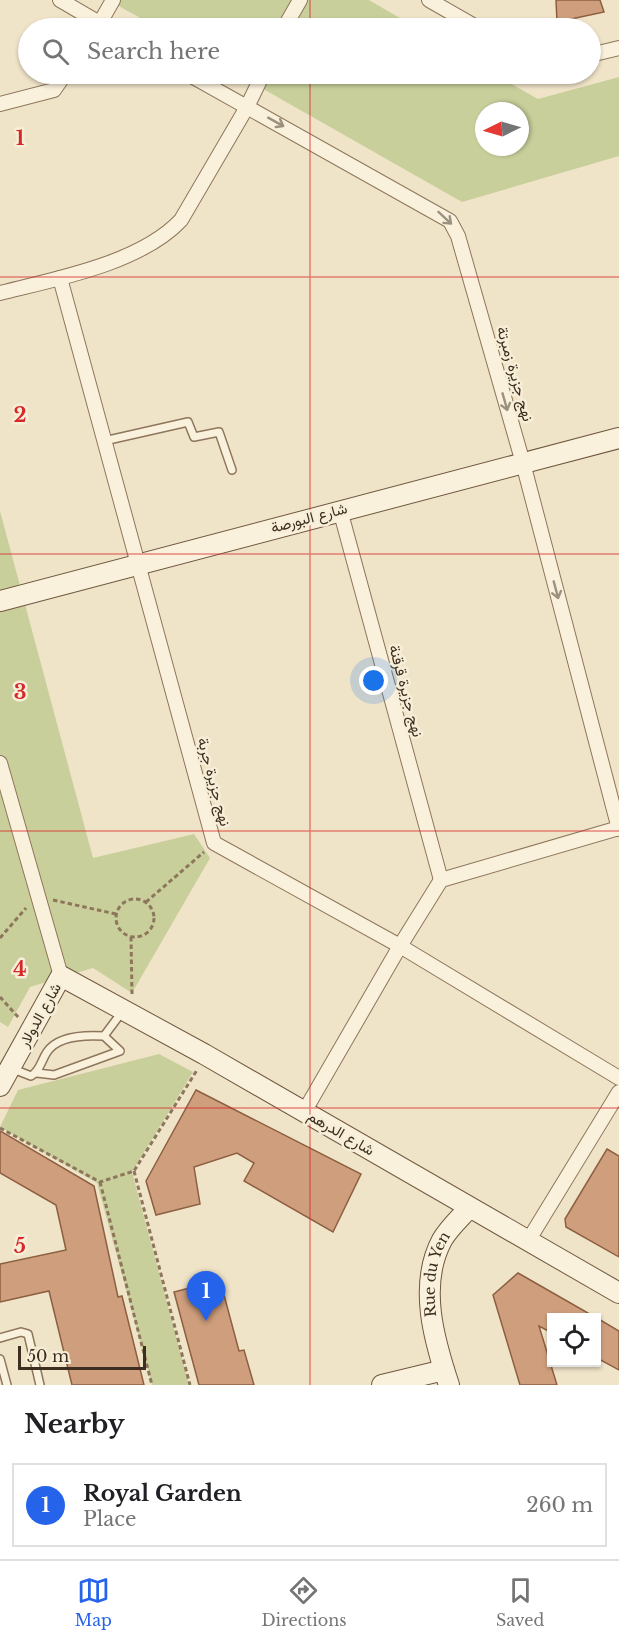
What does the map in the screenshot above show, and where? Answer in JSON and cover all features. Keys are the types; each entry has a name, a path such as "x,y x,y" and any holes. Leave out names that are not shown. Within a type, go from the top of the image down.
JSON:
{"street":[{"path":"60,0 88,18"},
{"path":"106,18 113,0"},
{"path":"290,18 300,0"},
{"path":"429,0 460,18"},
{"path":"601,52 619,48"},
{"path":"0,104 54,90 58,84"},
{"name":"نهج جزيرة زمبرتة","path":"206,84 438,211 450,221 458,236 523,463 619,829"},
{"path":"0,292 60,278 148,248 167,236 181,220 258,84"},
{"name":"نهج جزيرة جربة","path":"60,278 214,843 400,946 619,1078"},
{"name":"شارع البورصة","path":"0,601 619,438"},
{"name":"نهج جزيرة قرقنة","path":"340,510 441,880"},
{"path":"0,763 61,976"},
{"path":"304,1112 441,880 619,829"},
{"name":"شارع الدرهم","path":"61,976 204,1054 619,1293"},
{"name":"شارع الدولار","path":"0,1086 61,976"},
{"path":"528,1241 619,1092"},
{"name":"Rue du Yen","path":"447,1378 428,1299 432,1262 443,1238 469,1208"},
{"path":"382,1385 447,1378"}],"lane":[{"path":"104,441 188,422 194,437 219,432 231,470"},
{"path":"105,1036 128,1012"},
{"path":"10,1067 29,1077 37,1073 54,1075 120,1051 105,1036 78,1035 51,1047 37,1073"},
{"path":"0,1338 21,1332 27,1334 40,1385"},
{"path":"0,1359 7,1385"}],"path":[{"path":"146,902 214,843"},
{"path":"131,899 146,902 151,907 154,922 146,935 131,937 118,929 116,922 119,907 131,899"},
{"path":"128,1012 131,937"},
{"path":"0,997 31,1032"},
{"path":"0,1128 100,1182 134,1171 204,1054"},
{"path":"134,1171 190,1385"},
{"path":"100,1182 152,1385"}],"green space":[{"path":"108,0 369,0 400,18 140,18"},
{"path":"619,77 619,156 462,202 255,84 512,84 538,99 593,84 601,84 601,82"},
{"path":"0,511 93,858 194,834 210,858 132,993 93,968 30,987 8,1027 0,1022"},
{"path":"159,1054 193,1072 132,1172 189,1385 152,1385 97,1183 0,1127 18,1090"}],"building":[{"path":"556,0 600,0 604,12 576,18 557,18"},
{"path":"196,1090 361,1174 333,1232 244,1181 254,1163 237,1153 194,1167 200,1204 156,1215 146,1181"},
{"path":"0,1131 94,1186 118,1297 122,1296 144,1385 72,1385 49,1291 0,1302 0,1264 66,1250 56,1205 0,1173"},
{"path":"607,1149 619,1156 619,1257 566,1227 565,1219"},
{"path":"518,1273 588,1313 547,1313 547,1330 539,1326 547,1352 547,1367 552,1367 557,1385 520,1385 493,1295"},
{"path":"220,1280 239,1351 244,1350 254,1385 199,1385 174,1292"},
{"path":"601,1320 619,1331 619,1370 601,1360"}],"place":[{"name":"Royal Garden","path":"206,1321"}]}
